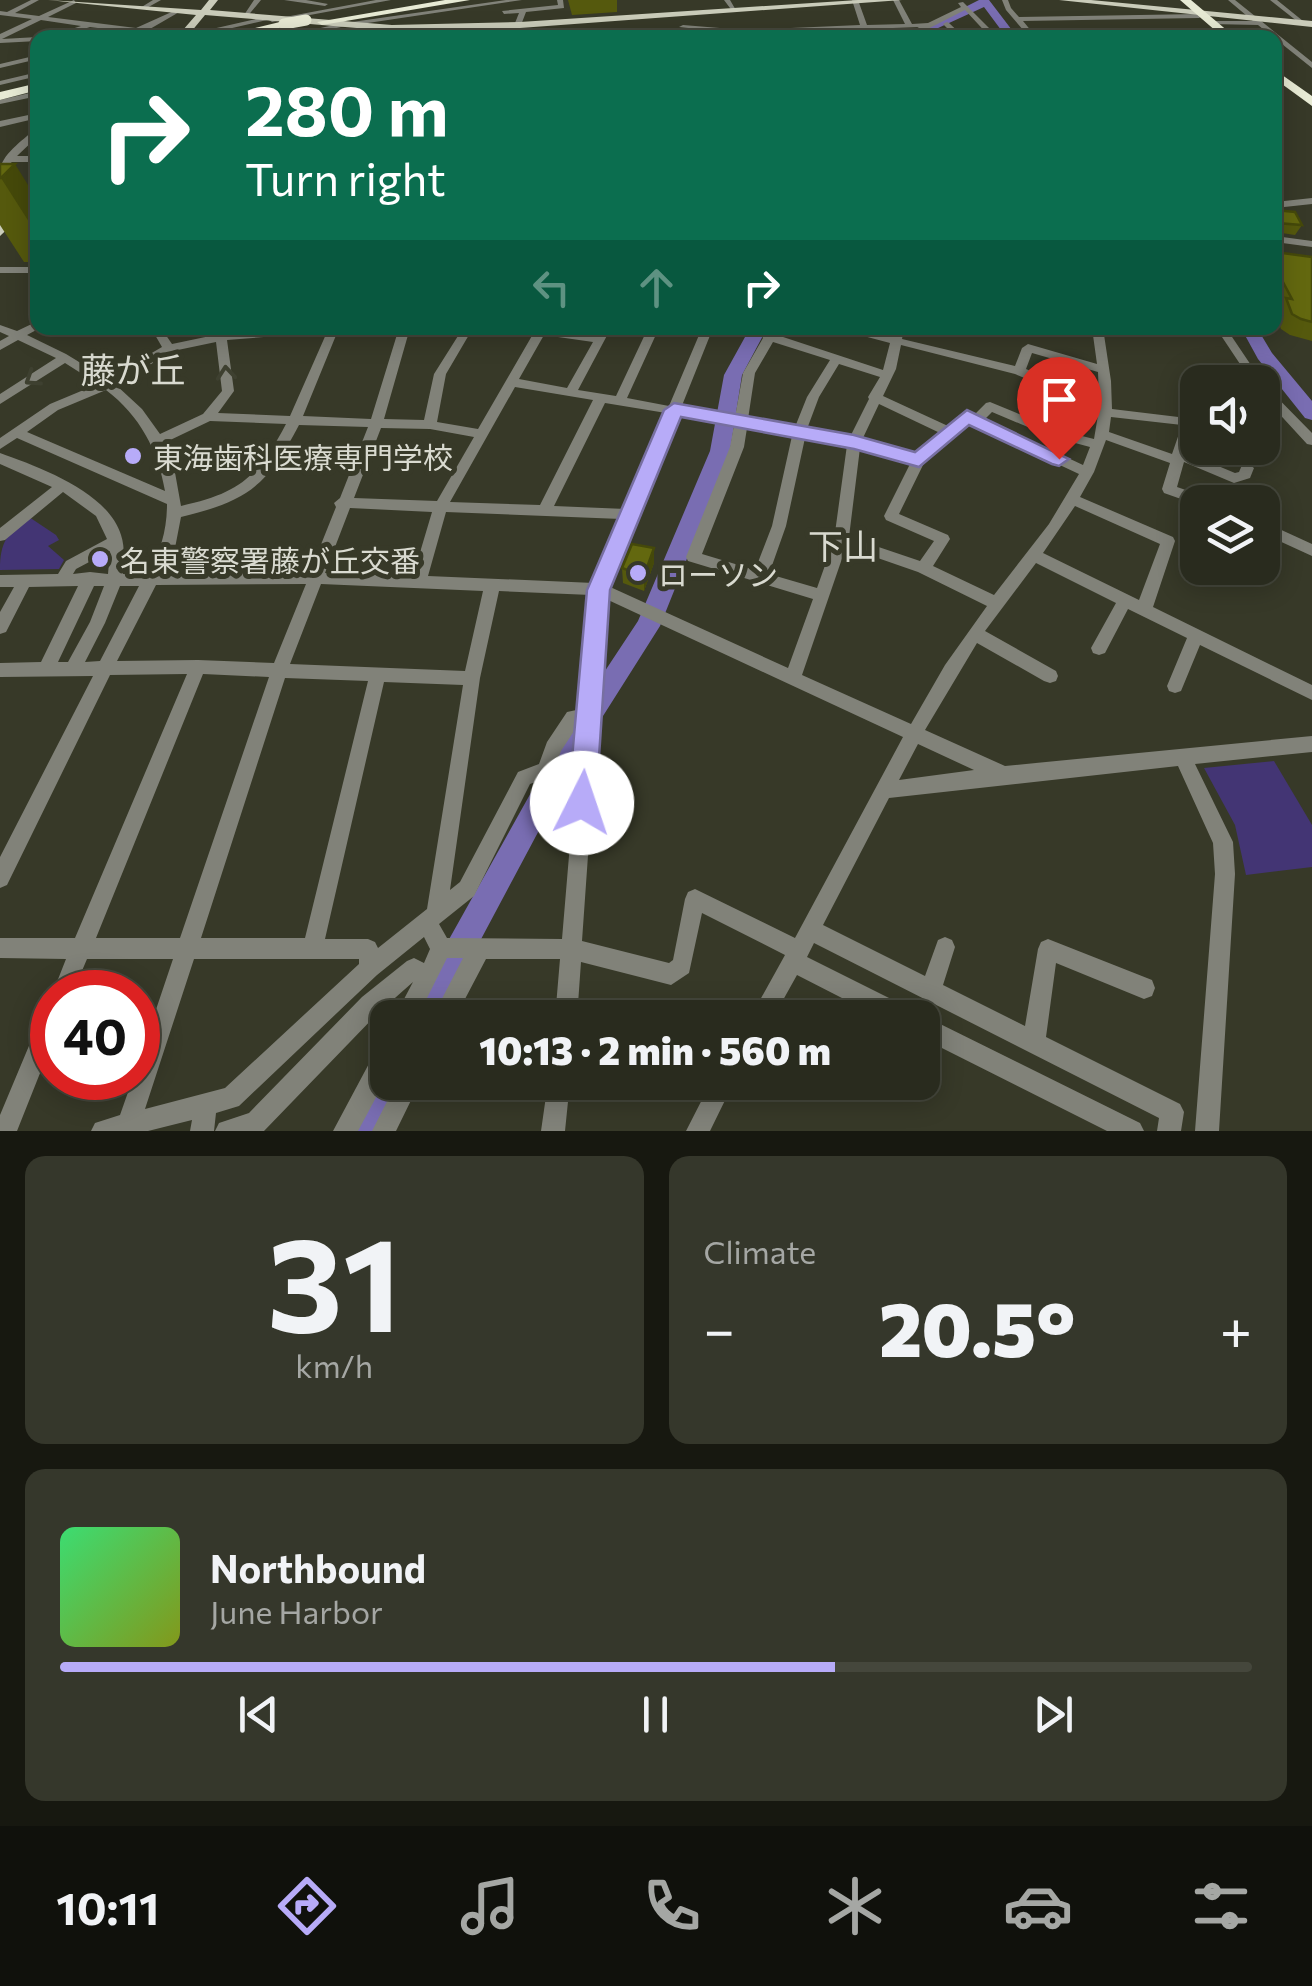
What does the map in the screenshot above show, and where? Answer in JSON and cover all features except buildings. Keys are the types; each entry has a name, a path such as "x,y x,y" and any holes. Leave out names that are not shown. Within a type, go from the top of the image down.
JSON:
{"highway":[{"path":"274,30 434,0"},
{"path":"1182,0 1217,30"},
{"path":"244,30 274,21 322,22 463,4"},
{"path":"1197,13 1220,30"},
{"path":"1282,81 1311,102"},
{"path":"4,89 30,87"}],"main road":[{"path":"52,0 341,26 520,25 591,30 639,17 897,0"},
{"path":"187,30 214,0"},
{"path":"1063,0 1308,24"},
{"path":"1254,18 1308,24"},
{"path":"1,230 30,200"}],"street":[{"path":"2,15 36,0"},
{"path":"144,8 158,0"},
{"path":"244,17 258,0"},
{"path":"286,0 364,3"},
{"path":"222,30 388,0"},
{"path":"321,30 463,4 523,0 517,30"},
{"path":"463,4 467,14 562,7 560,0"},
{"path":"639,17 630,1 653,0"},
{"path":"727,0 735,11"},
{"path":"897,0 910,25"},
{"path":"1005,0 1026,30"},
{"path":"1232,0 1268,30"},
{"path":"1273,0 1308,24"},
{"path":"856,1 863,30"},
{"path":"0,39 74,2"},
{"path":"935,30 966,8"},
{"path":"920,30 966,8"},
{"path":"966,8 988,30"},
{"path":"765,9 780,29"},
{"path":"1294,10 1312,11"},
{"path":"142,30 178,11"},
{"path":"1016,19 1197,13"},
{"path":"682,30 684,14"},
{"path":"2,15 133,30"},
{"path":"1213,23 1254,18"},
{"path":"72,30 91,24"},
{"path":"947,24 953,30"},
{"path":"683,26 704,30"},
{"path":"769,30 928,26"},
{"path":"0,39 30,39"},
{"path":"1282,41 1312,66"},
{"path":"4,89 0,70 30,60"},
{"path":"0,124 30,116"},
{"path":"0,168 30,138"},
{"path":"5,159 30,158"},
{"path":"1282,204 1312,202"},
{"path":"1,230 20,230"},
{"path":"1282,241 1312,244"},
{"path":"0,270 30,270"},
{"path":"0,328 64,358 108,384 134,406 158,440 168,465 174,507 156,576 145,588 0,878"},
{"path":"0,346 30,329"},
{"path":"161,335 169,348"},
{"path":"0,444 54,407 108,384 169,348 211,335"},
{"path":"208,417 228,391 221,335"},
{"path":"17,433 174,507 200,508 253,484 295,420 330,335"},
{"path":"128,1125 280,669 341,503 376,423 403,335"},
{"path":"430,425 440,374 464,335"},
{"path":"418,583 440,506 538,335"},
{"path":"570,392 602,335"},
{"path":"620,400 651,335"},
{"path":"568,1000 599,590 705,335"},
{"path":"770,335 749,373 743,421 694,557 822,596"},
{"path":"779,335 886,376"},
{"path":"793,678 841,540 854,442 886,376 896,335 1019,371 1105,410 1185,418 1190,422 1169,488 1180,492"},
{"path":"771,1000 813,931 914,732 976,634 1036,556 1087,472 1105,410 1099,335"},
{"path":"1227,335 1247,365"},
{"path":"1019,371 1028,348 1102,369"},
{"path":"0,400 64,358"},
{"path":"760,578 781,522 797,431 821,378 836,360"},
{"path":"510,382 797,431 919,460"},
{"path":"546,510 601,398"},
{"path":"874,398 951,433"},
{"path":"976,421 990,406 1054,432 1177,457 1234,478 1245,474 1247,468"},
{"path":"1280,407 1312,441"},
{"path":"924,568 942,539 891,516 919,460 967,416 1087,472"},
{"path":"158,440 208,417 430,425 481,434"},
{"path":"0,458 62,486 98,508 116,541 116,578 74,668"},
{"path":"0,536 62,486"},
{"path":"1072,500 1168,541 1144,609"},
{"path":"341,503 630,514"},
{"path":"1280,535 1312,550"},
{"path":"841,540 924,568 998,604"},
{"path":"63,579 70,565 116,541"},
{"path":"1036,556 1312,693"},
{"path":"0,581 156,576 312,578 599,590 1004,776"},
{"path":"46,668 90,578"},
{"path":"0,627 24,580"},
{"path":"442,948 432,920 472,678 492,586"},
{"path":"1099,648 1126,601"},
{"path":"976,634 1050,676"},
{"path":"1175,686 1196,635"},
{"path":"73,970 198,667"},
{"path":"0,670 198,667 472,678"},
{"path":"312,948 378,674"},
{"path":"103,1131 231,1098 369,958 399,947 467,889 524,778 546,770 553,748 573,717 587,718"},
{"path":"885,790 1312,744"},
{"path":"1184,760 1210,806 1224,858 1208,1131"},
{"path":"442,948 572,949 671,974 682,966 695,898 873,1000"},
{"path":"813,931 1172,1112 1169,1131"},
{"path":"399,947 420,973"},
{"path":"0,948 312,948 369,958"},
{"path":"227,1131 256,1123 370,1005 420,973 442,948"},
{"path":"931,990 945,948"},
{"path":"1034,1042 1048,949 1144,988"},
{"path":"453,1000 479,950"},
{"path":"411,1000 420,973"},
{"path":"940,1035 1132,1131"},
{"path":"4,1131 30,1070"},
{"path":"345,1131 370,1084"},
{"path":"384,1131 400,1100"},
{"path":"553,1131 557,1100"},
{"path":"698,1131 714,1100"},
{"path":"202,1131 204,1105"}],"shaded area":[{"path":"29,517 56,535 59,540 48,546 64,560 59,569 0,570 6,539"},
{"path":"1274,761 1312,825 1312,867 1246,875 1235,825 1204,768"}],"waterway":[{"path":"984,0 1007,30"},
{"path":"925,30 985,3"},
{"path":"431,1000 575,738 648,626 720,451 733,375 754,335"},
{"path":"1253,335 1264,355 1312,414"},
{"path":"362,1131 378,1100"}],"place":[{"name":"東海歯科医療専門学校","path":"133,456"},
{"name":"名東警察署藤が丘交番","path":"100,559"},
{"name":"ローソン","path":"638,573"}],"district":[{"name":"藤が丘","path":"133,368"},
{"name":"下山","path":"843,544"}],"route":[{"path":"582,803 599,590 674,410 854,442 919,460 967,416 1059,459"}]}
